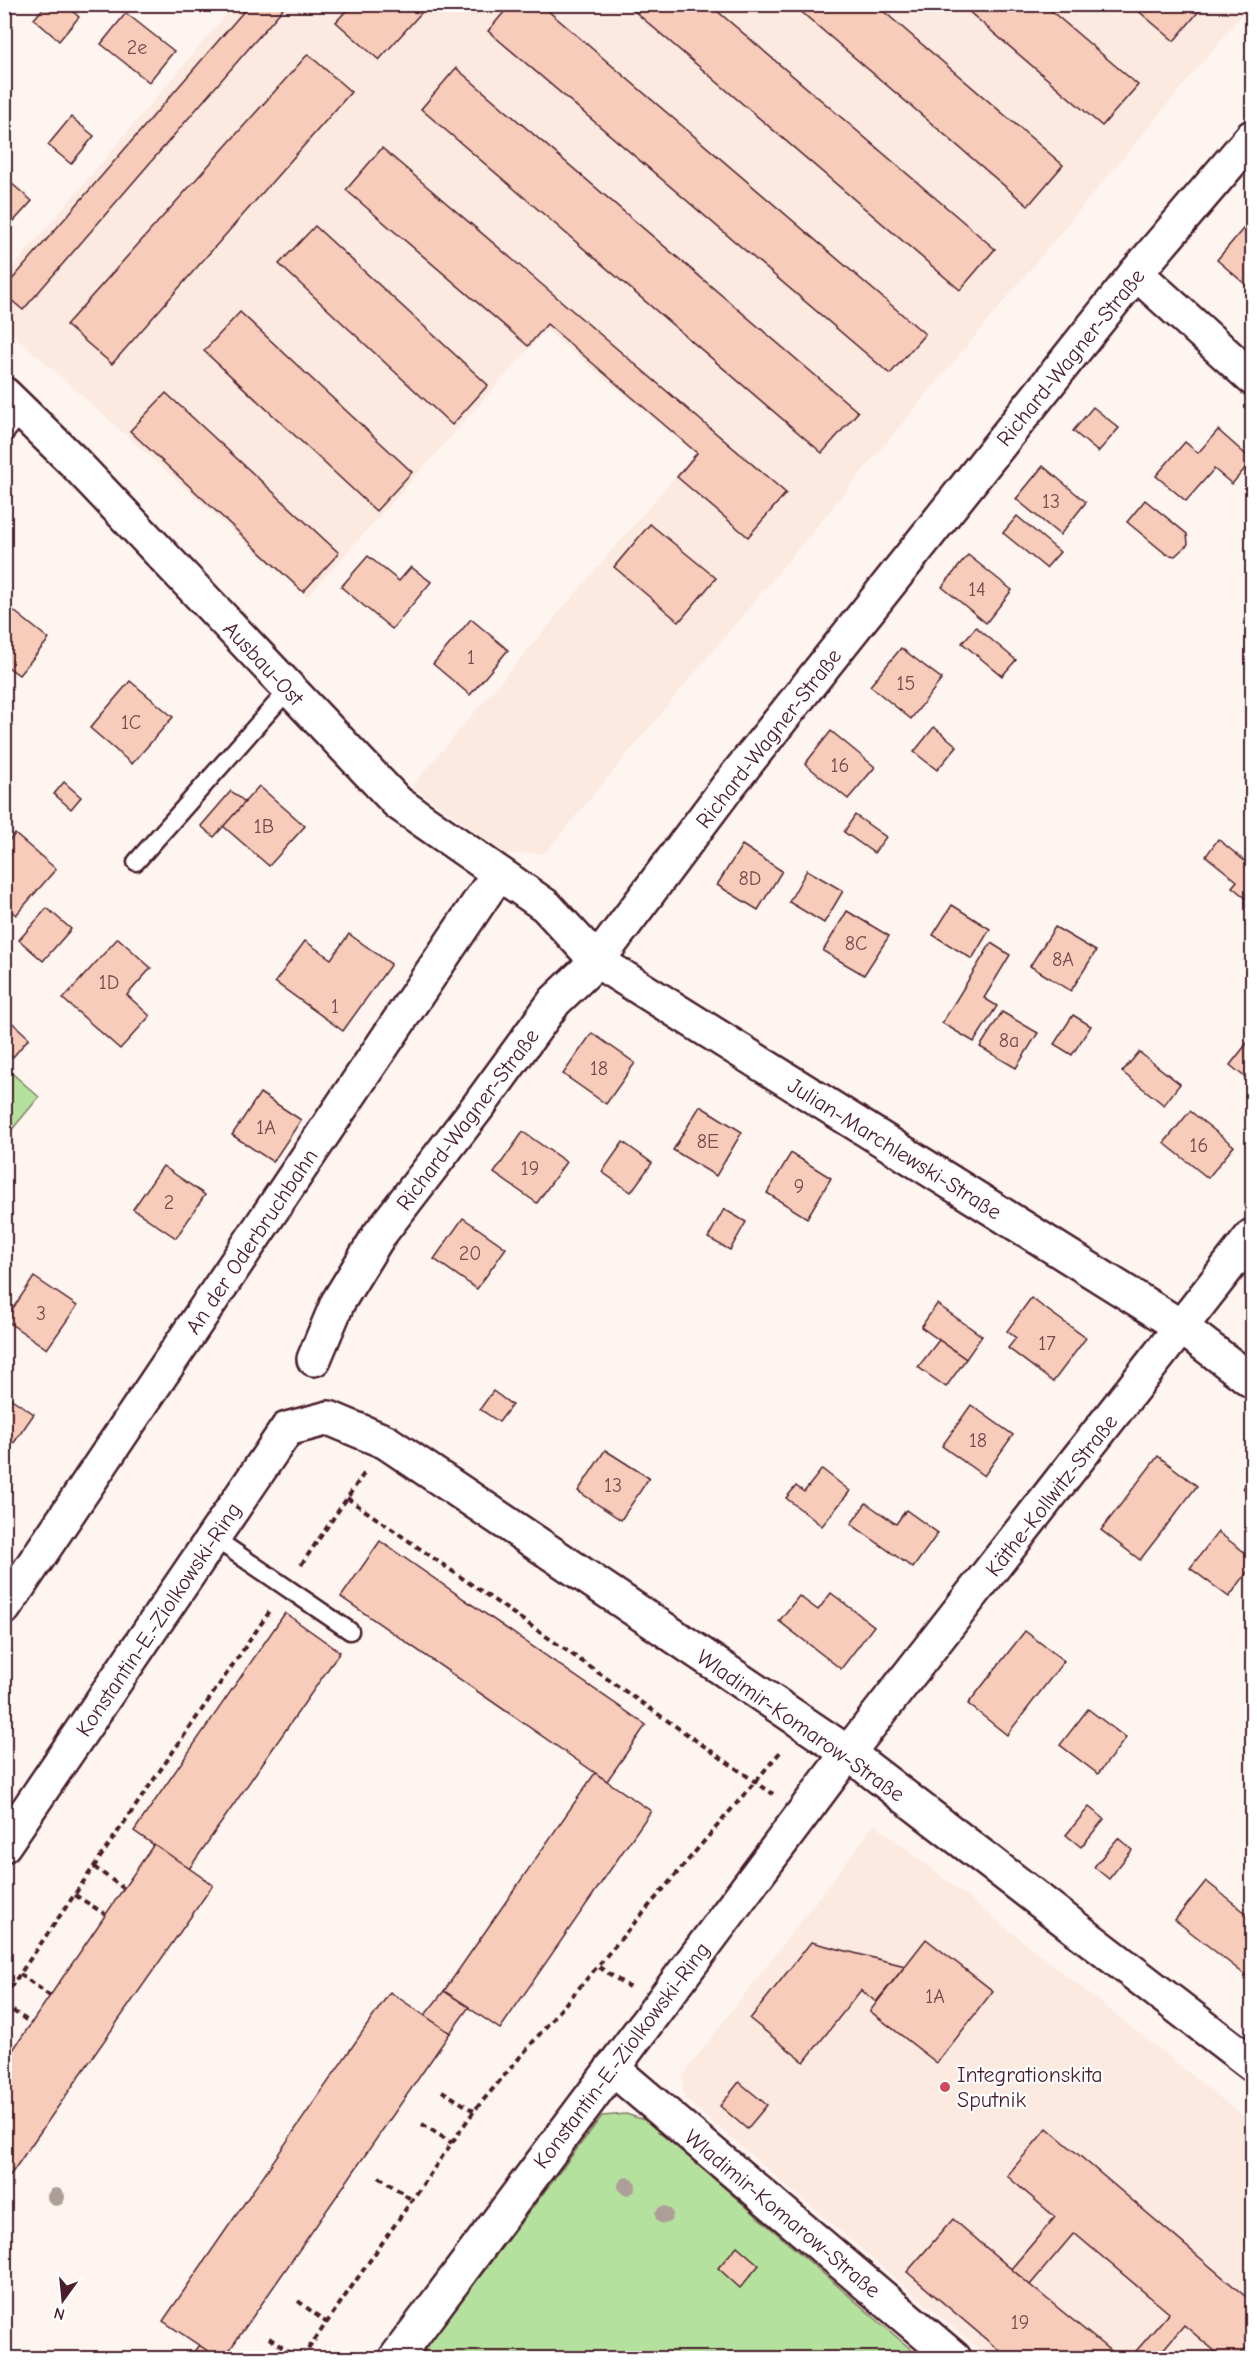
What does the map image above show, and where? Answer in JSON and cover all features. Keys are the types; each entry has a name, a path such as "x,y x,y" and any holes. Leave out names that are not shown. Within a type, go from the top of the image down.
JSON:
{"street":[{"name":"Richard-Wagner-Straße","path":"315,1359 338,1302 379,1235 480,1104 555,1001 597,961 729,785 1136,273 1252,137"},
{"path":"1136,273 1252,378"},
{"name":"Ausbau-Ost","path":"10,413 72,460 398,803 546,906"},
{"name":"An der Oderbruchbahn","path":"4,1608 498,874"},
{"name":"Julian-Marchlewski-Straße","path":"546,906 597,961 1180,1326 1252,1381"},
{"name":"Käthe-Kollwitz-Straße","path":"848,1753 1161,1356 1180,1326 1252,1236"},
{"name":"Wladimir-Komarow-Straße","path":"329,1418 386,1442 848,1753 1252,2064"},
{"name":"Konstantin-E.-Ziolkowski-Ring","path":"4,1845 287,1429 329,1418"},
{"name":"Konstantin-E.-Ziolkowski-Ring","path":"396,2358 848,1753"},
{"name":"Wladimir-Komarow-Straße","path":"612,2068 954,2358"}],"lane":[{"path":"136,862 289,689"},
{"path":"214,1538 350,1631"}],"path":[{"path":"4,1997 386,1442"},
{"path":"348,1498 755,1782 804,1813"},
{"path":"302,2358 474,2110 755,1782"},
{"path":"94,1867 123,1888"},
{"path":"75,1895 105,1914"},
{"path":"20,1974 50,1996"},
{"path":"4,2005 31,2024"},
{"path":"442,2091 474,2110"},
{"path":"422,2124 452,2143"},
{"path":"379,2177 412,2200"},
{"path":"298,2301 327,2323"},
{"path":"269,2338 297,2358"}],"shaded area":[{"path":"234,5 1250,5 545,853 507,854 412,786 695,453 546,330 307,597 5,327 5,277"},
{"name":"Integrationskita Sputnik","path":"875,1824 1252,2123 1252,2358 989,2358 684,2098 683,2075"}],"green space":[{"path":"5,1067 39,1097 5,1138"},
{"path":"626,2114 647,2121 921,2358 418,2358 602,2116"}],"building":[{"path":"47,4 65,4 79,17 59,41 34,19"},
{"path":"250,4 287,4 23,310 4,294 4,289"},
{"path":"352,4 429,4 379,60 336,22"},
{"path":"511,4 540,4 925,334 890,374 488,31"},
{"path":"626,4 709,4 995,249 960,290"},
{"path":"792,4 875,4 1063,165 1028,206"},
{"path":"960,4 1043,4 1138,85 1102,126"},
{"path":"1130,4 1205,4 1174,41"},
{"path":"126,13 174,51 149,82 101,44"},
{"path":"308,54 351,92 112,364 66,325"},
{"path":"456,68 858,412 822,453 421,109"},
{"path":"71,117 94,136 71,164 48,145"},
{"path":"382,148 786,493 748,537 677,477 697,453 547,324 528,346 346,190"},
{"path":"4,177 32,201 4,232"},
{"path":"1252,218 1252,290 1217,260"},
{"path":"315,226 488,385 452,425 279,264"},
{"path":"240,312 412,472 376,511 204,351"},
{"path":"166,393 339,553 303,592 130,431"},
{"path":"1093,407 1119,428 1098,452 1073,431"},
{"path":"1218,430 1252,460 1232,484 1214,469 1186,501 1156,476 1185,442 1198,453"},
{"path":"1043,466 1086,502 1060,535 1016,499"},
{"path":"1145,500 1187,534 1188,544 1175,556 1166,554 1127,522"},
{"path":"1017,516 1060,552 1046,568 1003,533"},
{"path":"650,524 716,578 679,622 614,567"},
{"path":"968,555 1012,590 986,623 942,587"},
{"path":"368,556 399,581 411,567 431,582 392,629 341,587"},
{"path":"4,603 49,639 19,675 4,664"},
{"path":"471,619 508,650 470,695 433,664"},
{"path":"976,627 1016,660 1002,676 962,643"},
{"path":"901,648 942,679 911,719 870,686"},
{"path":"130,681 173,717 132,764 90,728"},
{"path":"934,727 957,746 937,770 914,752"},
{"path":"831,731 875,767 848,799 805,764"},
{"path":"64,782 81,797 71,809 54,794"},
{"path":"259,786 305,826 269,866 223,826"},
{"path":"231,791 245,802 214,837 201,826"},
{"path":"855,815 886,837 874,853 844,832"},
{"path":"15,834 56,869 16,915 4,905 4,846"},
{"path":"1218,839 1252,867 1252,903 1232,887 1237,881 1206,856"},
{"path":"742,845 782,871 758,910 717,885"},
{"path":"807,870 843,891 824,923 789,902"},
{"path":"952,905 990,929 972,959 933,935"},
{"path":"47,908 71,929 43,961 19,940"},
{"path":"847,911 889,936 864,975 823,951"},
{"path":"1055,927 1096,951 1071,991 1030,966"},
{"path":"349,934 391,964 343,1031 275,982 305,941 331,959"},
{"path":"118,938 151,968 127,995 150,1016 120,1049 63,999"},
{"path":"991,943 1010,955 984,998 997,1006 974,1042 942,1023"},
{"path":"1002,1012 1038,1033 1016,1068 980,1047"},
{"path":"1073,1015 1091,1026 1072,1055 1054,1044"},
{"path":"6,1017 29,1038 13,1057 4,1050"},
{"path":"592,1033 635,1063 606,1104 563,1074"},
{"path":"1252,1037 1252,1083 1230,1065"},
{"path":"1139,1052 1180,1084 1164,1105 1122,1072"},
{"path":"260,1093 301,1120 273,1162 232,1135"},
{"path":"700,1106 742,1132 716,1176 673,1150"},
{"path":"1190,1111 1234,1146 1208,1178 1164,1143"},
{"path":"523,1132 566,1162 537,1203 494,1173"},
{"path":"623,1142 652,1163 631,1192 602,1172"},
{"path":"791,1153 831,1178 807,1218 767,1193"},
{"path":"163,1166 205,1195 176,1238 133,1209"},
{"path":"724,1209 746,1222 730,1250 708,1238"},
{"path":"463,1218 506,1248 477,1289 434,1259"},
{"path":"34,1277 77,1306 47,1349 5,1320"},
{"path":"1031,1298 1086,1338 1053,1382 1008,1348 1016,1338 1007,1331"},
{"path":"937,1304 982,1336 966,1359 921,1327"},
{"path":"939,1340 966,1359 946,1387 918,1367"},
{"path":"493,1391 512,1405 499,1422 480,1409"},
{"path":"4,1394 34,1414 4,1457"},
{"path":"971,1405 1013,1435 984,1476 942,1446"},
{"path":"605,1450 649,1478 621,1520 578,1491"},
{"path":"1158,1456 1197,1486 1140,1560 1101,1530"},
{"path":"822,1469 850,1491 822,1526 786,1498 796,1486 804,1492"},
{"path":"1252,1476 1252,1496 1243,1488"},
{"path":"866,1503 896,1524 906,1510 938,1533 913,1568 851,1524"},
{"path":"1218,1532 1252,1558 1252,1566 1229,1597 1190,1568"},
{"path":"380,1541 646,1725 607,1781 341,1597"},
{"path":"831,1593 874,1626 841,1669 779,1621 799,1596 818,1610"},
{"path":"285,1613 340,1652 189,1869 134,1831"},
{"path":"1025,1631 1064,1661 1007,1735 968,1704"},
{"path":"1088,1709 1126,1738 1098,1774 1060,1745"},
{"path":"595,1773 651,1811 500,2029 444,1991"},
{"path":"1089,1807 1104,1819 1081,1847 1066,1835"},
{"path":"1118,1838 1132,1850 1109,1879 1094,1867"},
{"path":"154,1844 213,1885 4,2184 4,2063"},
{"path":"1206,1881 1252,1918 1252,1973 1249,1978 1175,1920"},
{"path":"926,1939 993,1991 937,2063 870,2011"},
{"path":"811,1942 905,1966 876,2002 861,1990 804,2062 750,2019"},
{"path":"444,1991 469,2007 450,2033 424,2016"},
{"path":"390,1992 450,2033 224,2358 218,2358 163,2321"},
{"path":"739,2082 767,2105 747,2129 720,2106"},
{"path":"1047,2128 1252,2302 1252,2341 1238,2358 1223,2358 1184,2325 1156,2358 1130,2358 1169,2313 1074,2233 1030,2285 1011,2269 1055,2217 1007,2176"},
{"path":"953,2219 1119,2358 1008,2358 907,2272"},
{"path":"737,2246 759,2265 740,2288 718,2268"},
{"path":"199,2345 218,2358 189,2358"}],"place":[{"name":"Integrationskita Sputnik","path":"945,2087"}]}
